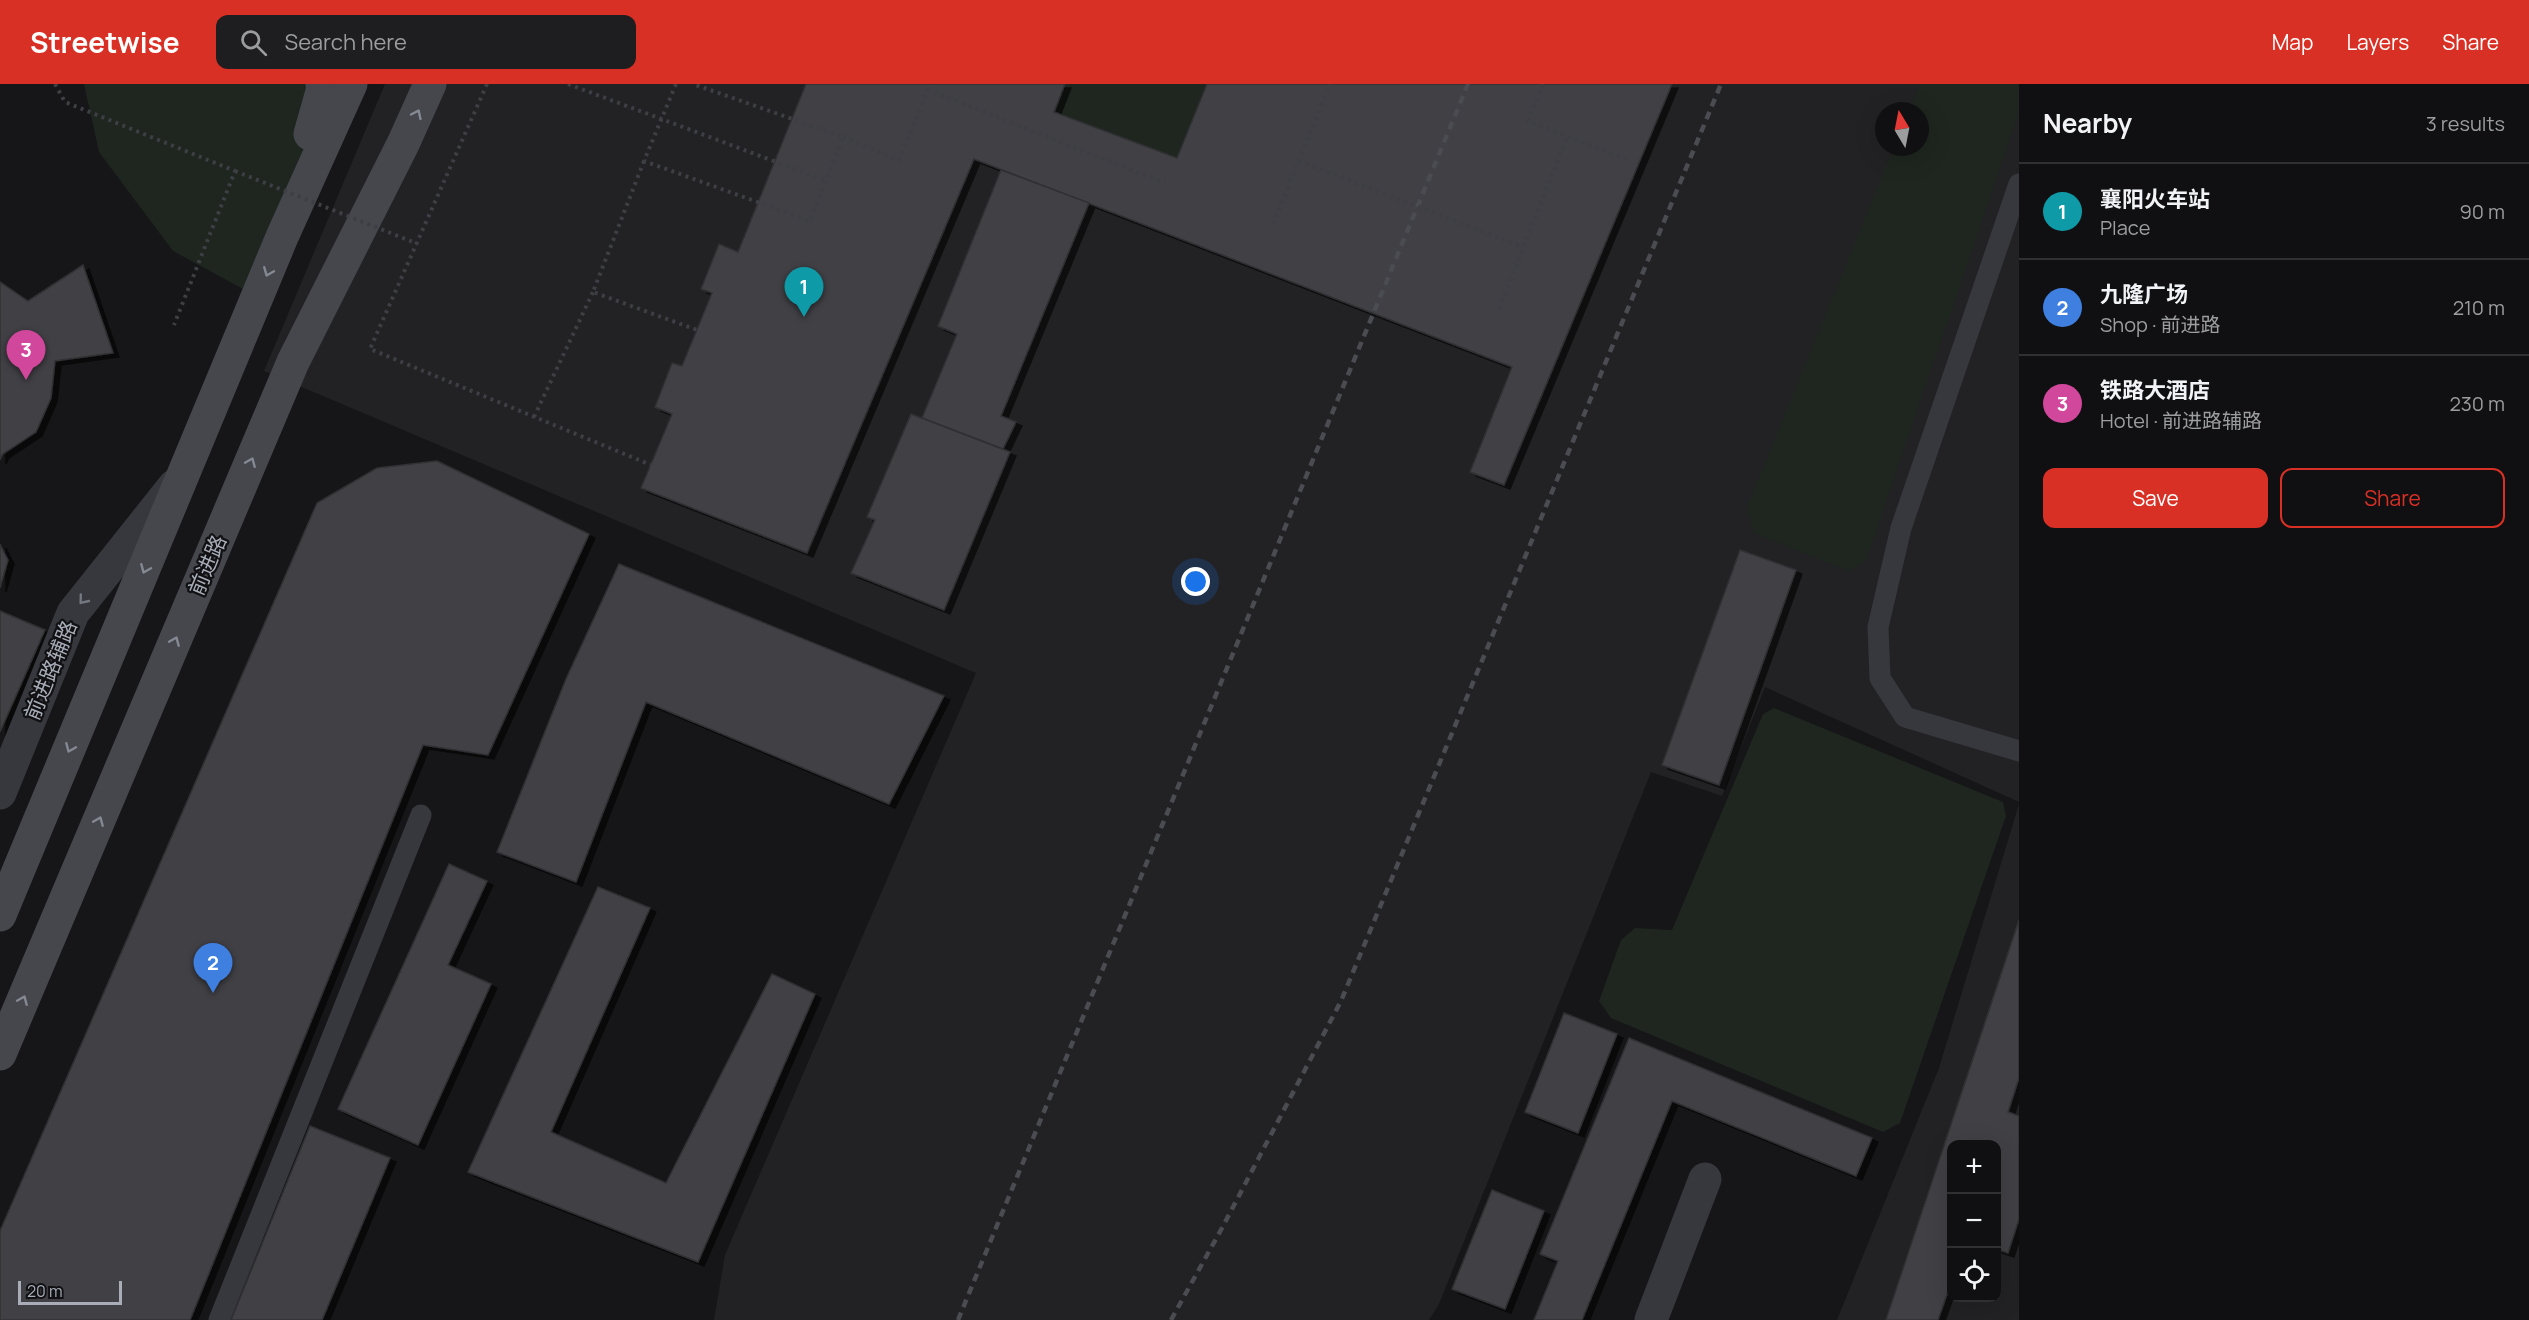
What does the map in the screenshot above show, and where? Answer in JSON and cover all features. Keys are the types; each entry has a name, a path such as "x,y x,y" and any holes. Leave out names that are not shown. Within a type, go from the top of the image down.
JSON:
{"main road":[{"path":"282,237 323,88 322,84"},
{"path":"0,915 282,237 351,84"},
{"name":"前进路","path":"0,1054 293,362 403,144 430,84"}],"street":[{"name":"前进路辅路","path":"0,793 73,613 185,473"},
{"path":"1651,1320 1705,1179"}],"lane":[{"path":"2019,184 1901,528 1878,627 1880,678 1905,717 2019,751"},
{"path":"219,1320 421,814"}],"path":[{"path":"55,84 65,102 418,244"},
{"path":"487,84 370,349 651,465"},
{"path":"568,84 826,181"},
{"path":"534,417 593,292 676,84"},
{"path":"693,84 843,137 899,160 930,84"},
{"path":"1274,224 1330,84"},
{"path":"1543,84 1528,121 1628,160"},
{"path":"928,90 1166,183"},
{"path":"644,161 810,221 843,137"},
{"path":"1499,309 1567,137"},
{"path":"1299,161 1523,247"},
{"path":"174,325 235,171"},
{"path":"593,292 697,330"}],"shaded area":[{"path":"84,84 322,84 323,88 258,297 173,251 99,152"},
{"path":"385,84 2019,84 2019,802 1765,687 1722,796 1651,772 1439,1304 1429,1320 714,1320 725,1255 976,673 264,371"},
{"path":"1065,84 1207,84 1177,158 1054,112"},
{"path":"1920,84 2019,84 2019,113 1866,561 1849,571 1754,533 1747,507 1890,156 1929,156 1929,102 1913,102"},
{"path":"1774,708 2003,802 2006,816 1900,1123 1883,1132 1611,1018 1599,1001 1621,940 1635,928 1672,930 1763,714"},
{"path":"2019,804 2019,1320 1837,1320 1939,1068"}],"building":[{"path":"806,84 1065,84 1054,112 1177,158 1207,84 1672,84 1504,485 1470,472 1512,367 974,159 807,553 641,488 672,414 655,407 672,363 682,366 712,293 701,289 719,244 738,252"},
{"path":"1001,170 1089,203 1001,416 1016,422 1003,449 922,418 957,334 938,326"},
{"path":"83,265 113,353 55,361 51,398 36,432 3,454 0,460 0,282 28,301"},
{"path":"911,414 1010,452 944,610 851,573 875,520 867,517"},
{"path":"437,461 589,534 488,755 423,745 190,1320 0,1320 0,1231 317,503 377,468"},
{"path":"0,544 8,560 0,588"},
{"path":"1740,550 1796,570 1719,785 1662,765"},
{"path":"619,564 944,696 889,804 646,702 576,882 497,852 566,679"},
{"path":"0,611 45,630 0,732"},
{"path":"449,864 487,881 448,965 491,984 418,1145 338,1109"},
{"path":"598,887 650,908 551,1132 666,1183 772,974 815,994 698,1262 468,1172"},
{"path":"2019,920 2019,1078 2008,1112 2019,1116 2019,1219 2008,1253 2001,1251 2001,1140 1947,1140 1947,1294 1938,1320 1886,1320"},
{"path":"1564,1013 1617,1034 1578,1133 1525,1112"},
{"path":"1629,1038 1872,1138 1856,1176 1672,1101 1582,1320 1534,1320 1558,1261 1540,1254"},
{"path":"310,1126 390,1158 322,1320 231,1320"},
{"path":"1492,1190 1544,1211 1505,1309 1452,1289"}],"railway":[{"path":"958,1320 1468,84"},
{"path":"1171,1320 1341,1001 1721,84"}],"place":[{"name":"襄阳火车站","path":"804,317"},
{"name":"铁路大酒店","path":"26,380"},
{"name":"九隆广场","path":"213,993"}]}
